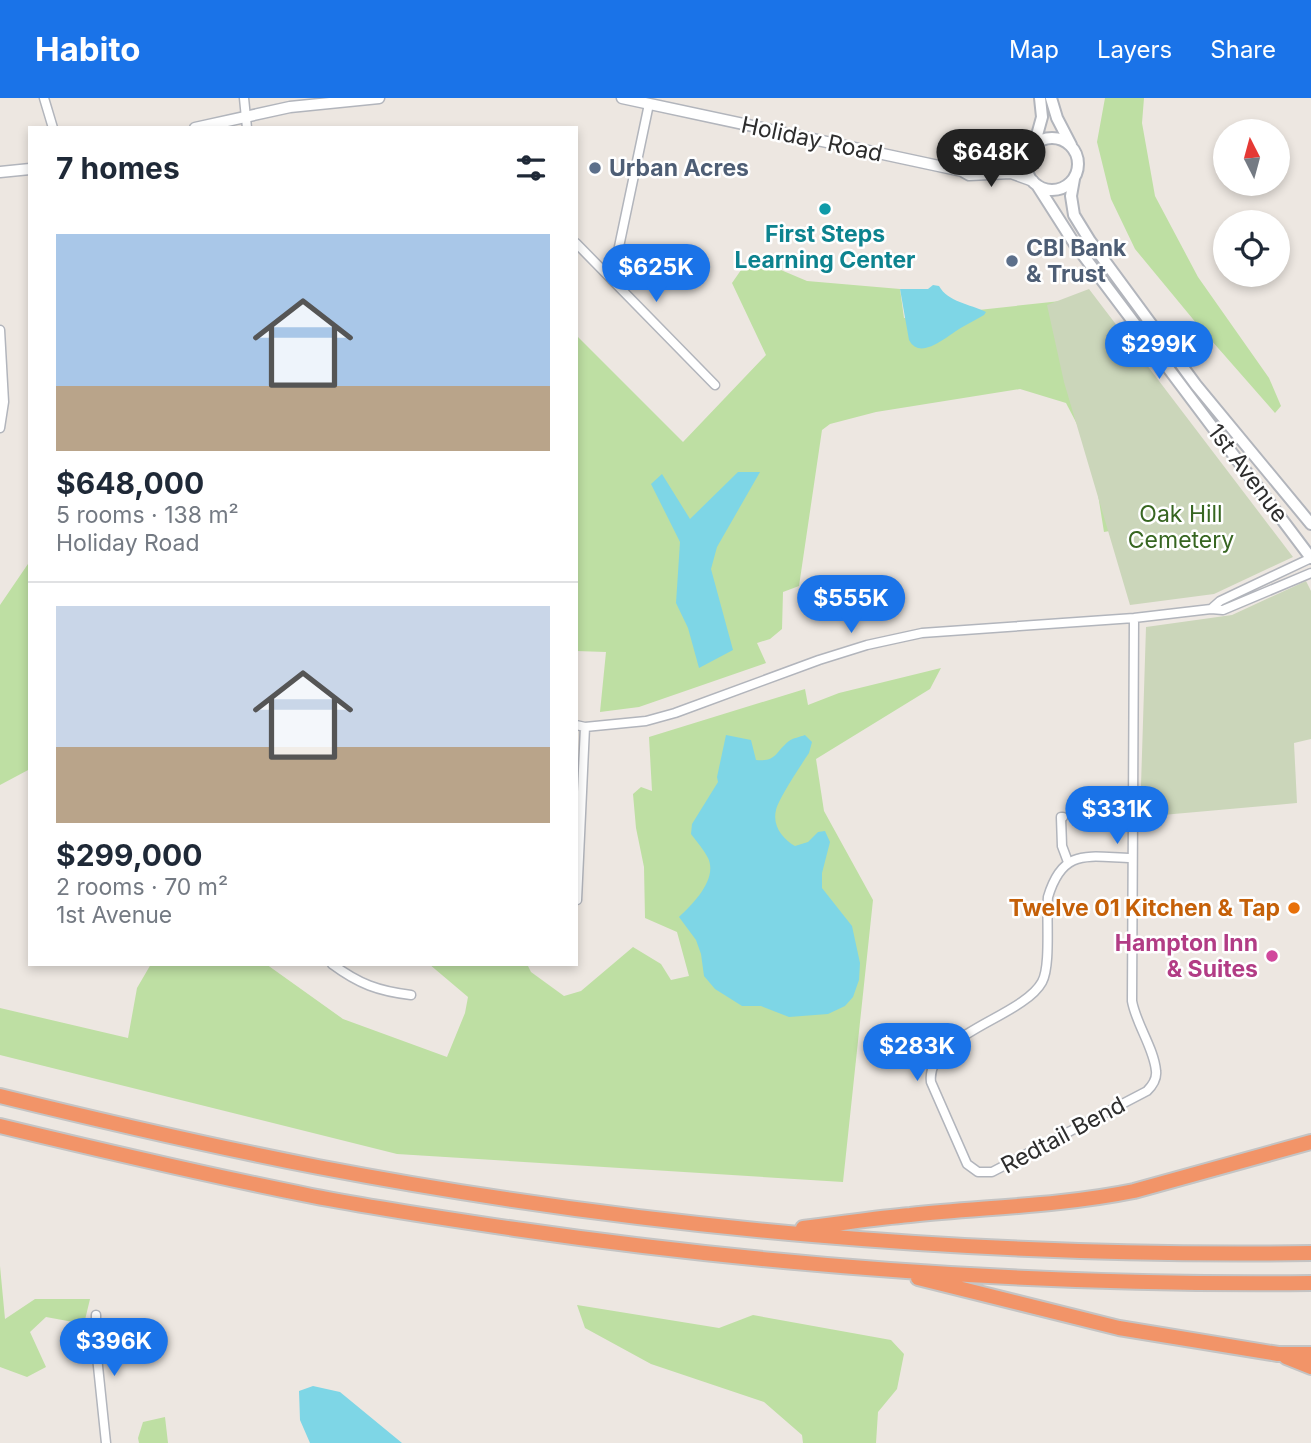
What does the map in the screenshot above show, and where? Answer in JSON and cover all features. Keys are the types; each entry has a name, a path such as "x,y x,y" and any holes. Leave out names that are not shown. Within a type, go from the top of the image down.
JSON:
{"highway":[{"path":"0,1096 156,1134 333,1169 597,1211 771,1232 915,1242 1121,1251 1311,1253"},
{"path":"0,1126 154,1164 315,1196 599,1241 887,1270 1134,1281 1311,1283"},
{"path":"771,1232 911,1215 1105,1197 1311,1142"},
{"path":"887,1270 1119,1328 1278,1354 1311,1354"},
{"path":"1278,1354 1311,1367"}],"main road":[{"path":"1040,98 1042,117 1027,167 1035,183 1045,189 1061,189 1074,179 1078,165 1074,150 1056,118 1051,98"},
{"path":"1031,149 1040,141 1055,138 1074,150"},
{"name":"1st Avenue","path":"1074,179 1071,196 1074,215 1090,242 1196,385 1311,524"},
{"name":"1st Avenue","path":"1035,183 1074,243 1311,558"}],"street":[{"path":"44,98 52,126"},
{"path":"244,98 247,126"},
{"path":"203,126 290,107 379,98"},
{"name":"Holiday Road","path":"622,98 962,171 969,175 1011,173 1035,183"},
{"path":"612,280 649,104"},
{"name":"Holiday Road","path":"962,171 999,164 1031,149"},
{"path":"0,172 28,169"},
{"path":"578,245 715,385"},
{"path":"0,330 4,402 0,428"},
{"path":"1211,609 1220,601 1311,558"},
{"path":"578,813 580,726 646,721 675,713 818,660 867,645 922,633 1223,610 1311,573"},
{"path":"1063,817 1062,839 1068,862 1090,857 1132,858 1135,618"},
{"name":"Redtail Bend","path":"1068,862 1063,866 1048,897 1046,973 1043,980 1029,996 966,1034 949,1048 932,1068 931,1083 967,1164 978,1172 992,1172 1147,1091 1155,1078 1154,1064 1133,1012 1132,858"},
{"path":"335,966 351,978 380,991 411,995"},
{"path":"96,1315 96,1347 106,1443"}],"green space":[{"path":"1105,98 1144,98 1142,123 1155,196 1198,277 1269,378 1281,406 1275,413 1135,249 1111,199 1097,142"},
{"path":"750,257 807,281 900,289 904,318 1070,300 1121,529 1104,532 1091,451 1066,403 1020,389 876,412 830,424 822,430 799,586 783,592 782,629 770,639 757,643 766,663 639,707 600,712 606,652 578,651 578,337 683,442 766,355 732,283"},
{"name":"Oak Hill Cemetery","path":"1089,289 1293,557 1214,594 1130,605 1064,382 1047,305"},
{"path":"28,564 28,770 0,785 0,605"},
{"name":"Oak Hill Cemetery","path":"1306,581 1311,591 1311,739 1294,743 1297,803 1140,817 1146,627 1232,615"},
{"path":"941,668 930,689 816,759 824,811 873,900 843,1182 397,1154 0,1055 0,1008 128,1038 137,988 150,966 269,966 343,1019 447,1057 465,1013 468,997 431,966 528,966 531,972 564,996 581,991 633,947 661,964 671,980 689,976 677,932 645,918 644,867 633,794 641,787 652,791 649,737 805,689 808,705 839,693"},
{"path":"0,1266 5,1319 35,1299 90,1299 84,1324 46,1317 30,1332 46,1367 27,1377 0,1367"},
{"path":"577,1305 719,1328 753,1315 891,1340 904,1354 897,1389 878,1412 876,1443 803,1443 802,1435 764,1402 651,1364 585,1328"},
{"path":"165,1417 168,1443 139,1443 143,1422"}],"water":[{"path":"933,285 939,286 948,296 986,312 940,342 920,348 909,340 900,289 928,289"},
{"path":"738,472 760,472 717,547 711,569 733,650 699,668 688,628 676,603 680,542 651,484 662,474 690,519"},
{"path":"726,735 751,740 756,760 772,758 789,741 805,735 812,742 809,753 781,798 775,816 786,840 795,846 808,842 818,832 825,831 830,842 822,873 822,888 852,926 860,963 859,980 853,997 845,1006 828,1014 789,1017 761,1006 742,1006 715,989 704,976 696,940 679,917 702,890 710,874 708,858 691,834 692,824 718,782"},
{"path":"313,1386 340,1392 402,1443 310,1443 300,1420 299,1391"}],"place":[{"name":"Urban Acres","path":"595,168"},
{"name":"First Steps Learning Center","path":"825,209"},
{"name":"CBI Bank & Trust","path":"1012,261"},
{"name":"Twelve 01 Kitchen & Tap","path":"1294,908"},
{"name":"Hampton Inn & Suites","path":"1272,956"}]}
